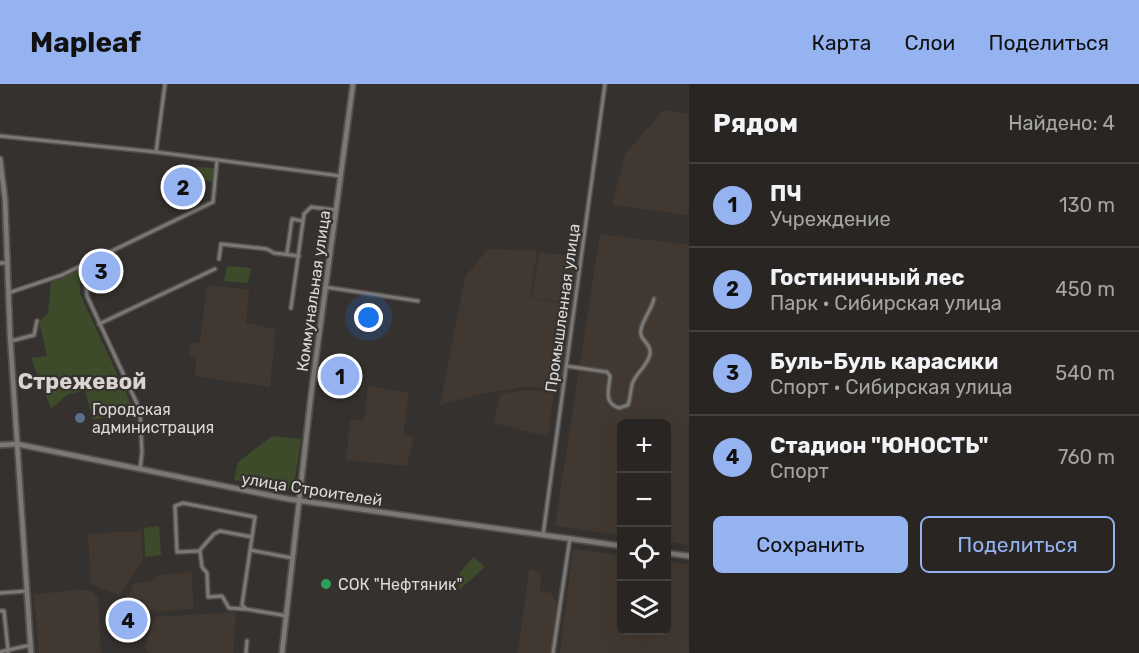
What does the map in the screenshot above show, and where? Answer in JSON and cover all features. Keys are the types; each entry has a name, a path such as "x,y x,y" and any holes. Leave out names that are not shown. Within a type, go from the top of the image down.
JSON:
{"main road":[{"name":"Коммунальная улица","path":"282,653 325,287 353,84"},
{"path":"0,159 5,199 8,293 31,653"},
{"name":"улица Строителей","path":"0,445 17,444 299,501 617,545"},
{"path":"671,554 689,556"}],"street":[{"path":"156,152 165,84"},
{"name":"Промышленная улица","path":"543,535 605,84"},
{"path":"0,136 156,152 341,176"},
{"path":"8,293 48,281 85,265 213,202 217,160"},
{"path":"291,308 304,214 311,207 336,210"},
{"path":"287,254 292,219 303,221"},
{"path":"219,260 220,244 267,249 273,253 299,256"},
{"path":"0,263 7,263"},
{"path":"85,265 87,296 140,410 142,452 140,469"},
{"path":"99,324 215,268"},
{"path":"325,287 418,301"},
{"path":"566,366 607,372 610,376 608,400 610,405 619,408 628,405 632,382 650,354 650,347 641,338 640,332 652,309 654,299"},
{"path":"11,340 34,335 37,321"},
{"path":"252,537 220,531 214,534 200,550 177,552 175,506 183,504 255,518"},
{"path":"246,609 242,605 255,518 258,514"},
{"path":"553,653 570,538"},
{"path":"200,550 202,567 207,573 208,597 222,596 229,608 287,616"},
{"path":"250,550 292,558"},
{"path":"0,593 27,591"},
{"path":"0,611 4,611 8,651"},
{"path":"246,653 247,641"},
{"path":"0,652 31,645"}],"shaded area":[{"path":"664,110 689,114 689,215 612,205 625,154"},
{"path":"600,234 689,245 689,545 671,543 671,419 617,419 617,534 555,526"},
{"path":"488,249 537,251 530,298 572,305 561,387 523,387 481,394 440,405 465,277"},
{"path":"539,252 579,257 572,303 532,298"},
{"path":"207,285 249,290 246,323 276,329 270,387 195,376 197,357 189,355 191,343 200,343"},
{"path":"368,386 409,393 403,435 414,437 407,466 346,460 350,420 364,421"},
{"path":"524,390 554,392 548,437 494,423 500,394"},
{"path":"141,531 143,559 120,596 91,584 88,534"},
{"path":"573,549 617,554 617,635 671,635 671,562 689,565 689,653 560,653"},
{"path":"529,569 541,573 540,591 551,593 557,603 551,653 518,653"},
{"path":"191,572 194,609 157,612 128,601 133,583 151,581 157,575"},
{"path":"78,589 94,592 98,597 101,653 39,653 34,595"},
{"path":"236,612 233,653 151,653 145,648 155,617"}],"green space":[{"path":"175,166 214,168 212,181 199,180 197,193 172,202 164,196"},
{"path":"227,266 251,268 248,283 224,281"},
{"path":"80,270 80,294 134,410 93,420 85,390 67,395 51,409 31,358 47,356 39,321 48,314 51,282"},
{"path":"272,436 301,439 294,486 286,490 234,480 238,462"},
{"path":"159,526 161,555 145,557 144,528"},
{"path":"473,557 485,567 459,590 460,573"}],"place":[{"name":"Гостиничный лес","path":"183,187"},
{"name":"Буль-Буль карасики","path":"101,271"},
{"name":"ПЧ","path":"340,376"},
{"name":"Городская администрация","path":"80,418"},
{"name":"СОК \"Нефтяник\"","path":"326,584"},
{"name":"Стадион \"ЮНОСТЬ\"","path":"128,620"}],"district":[{"name":"Стрежевой","path":"82,381"}]}
